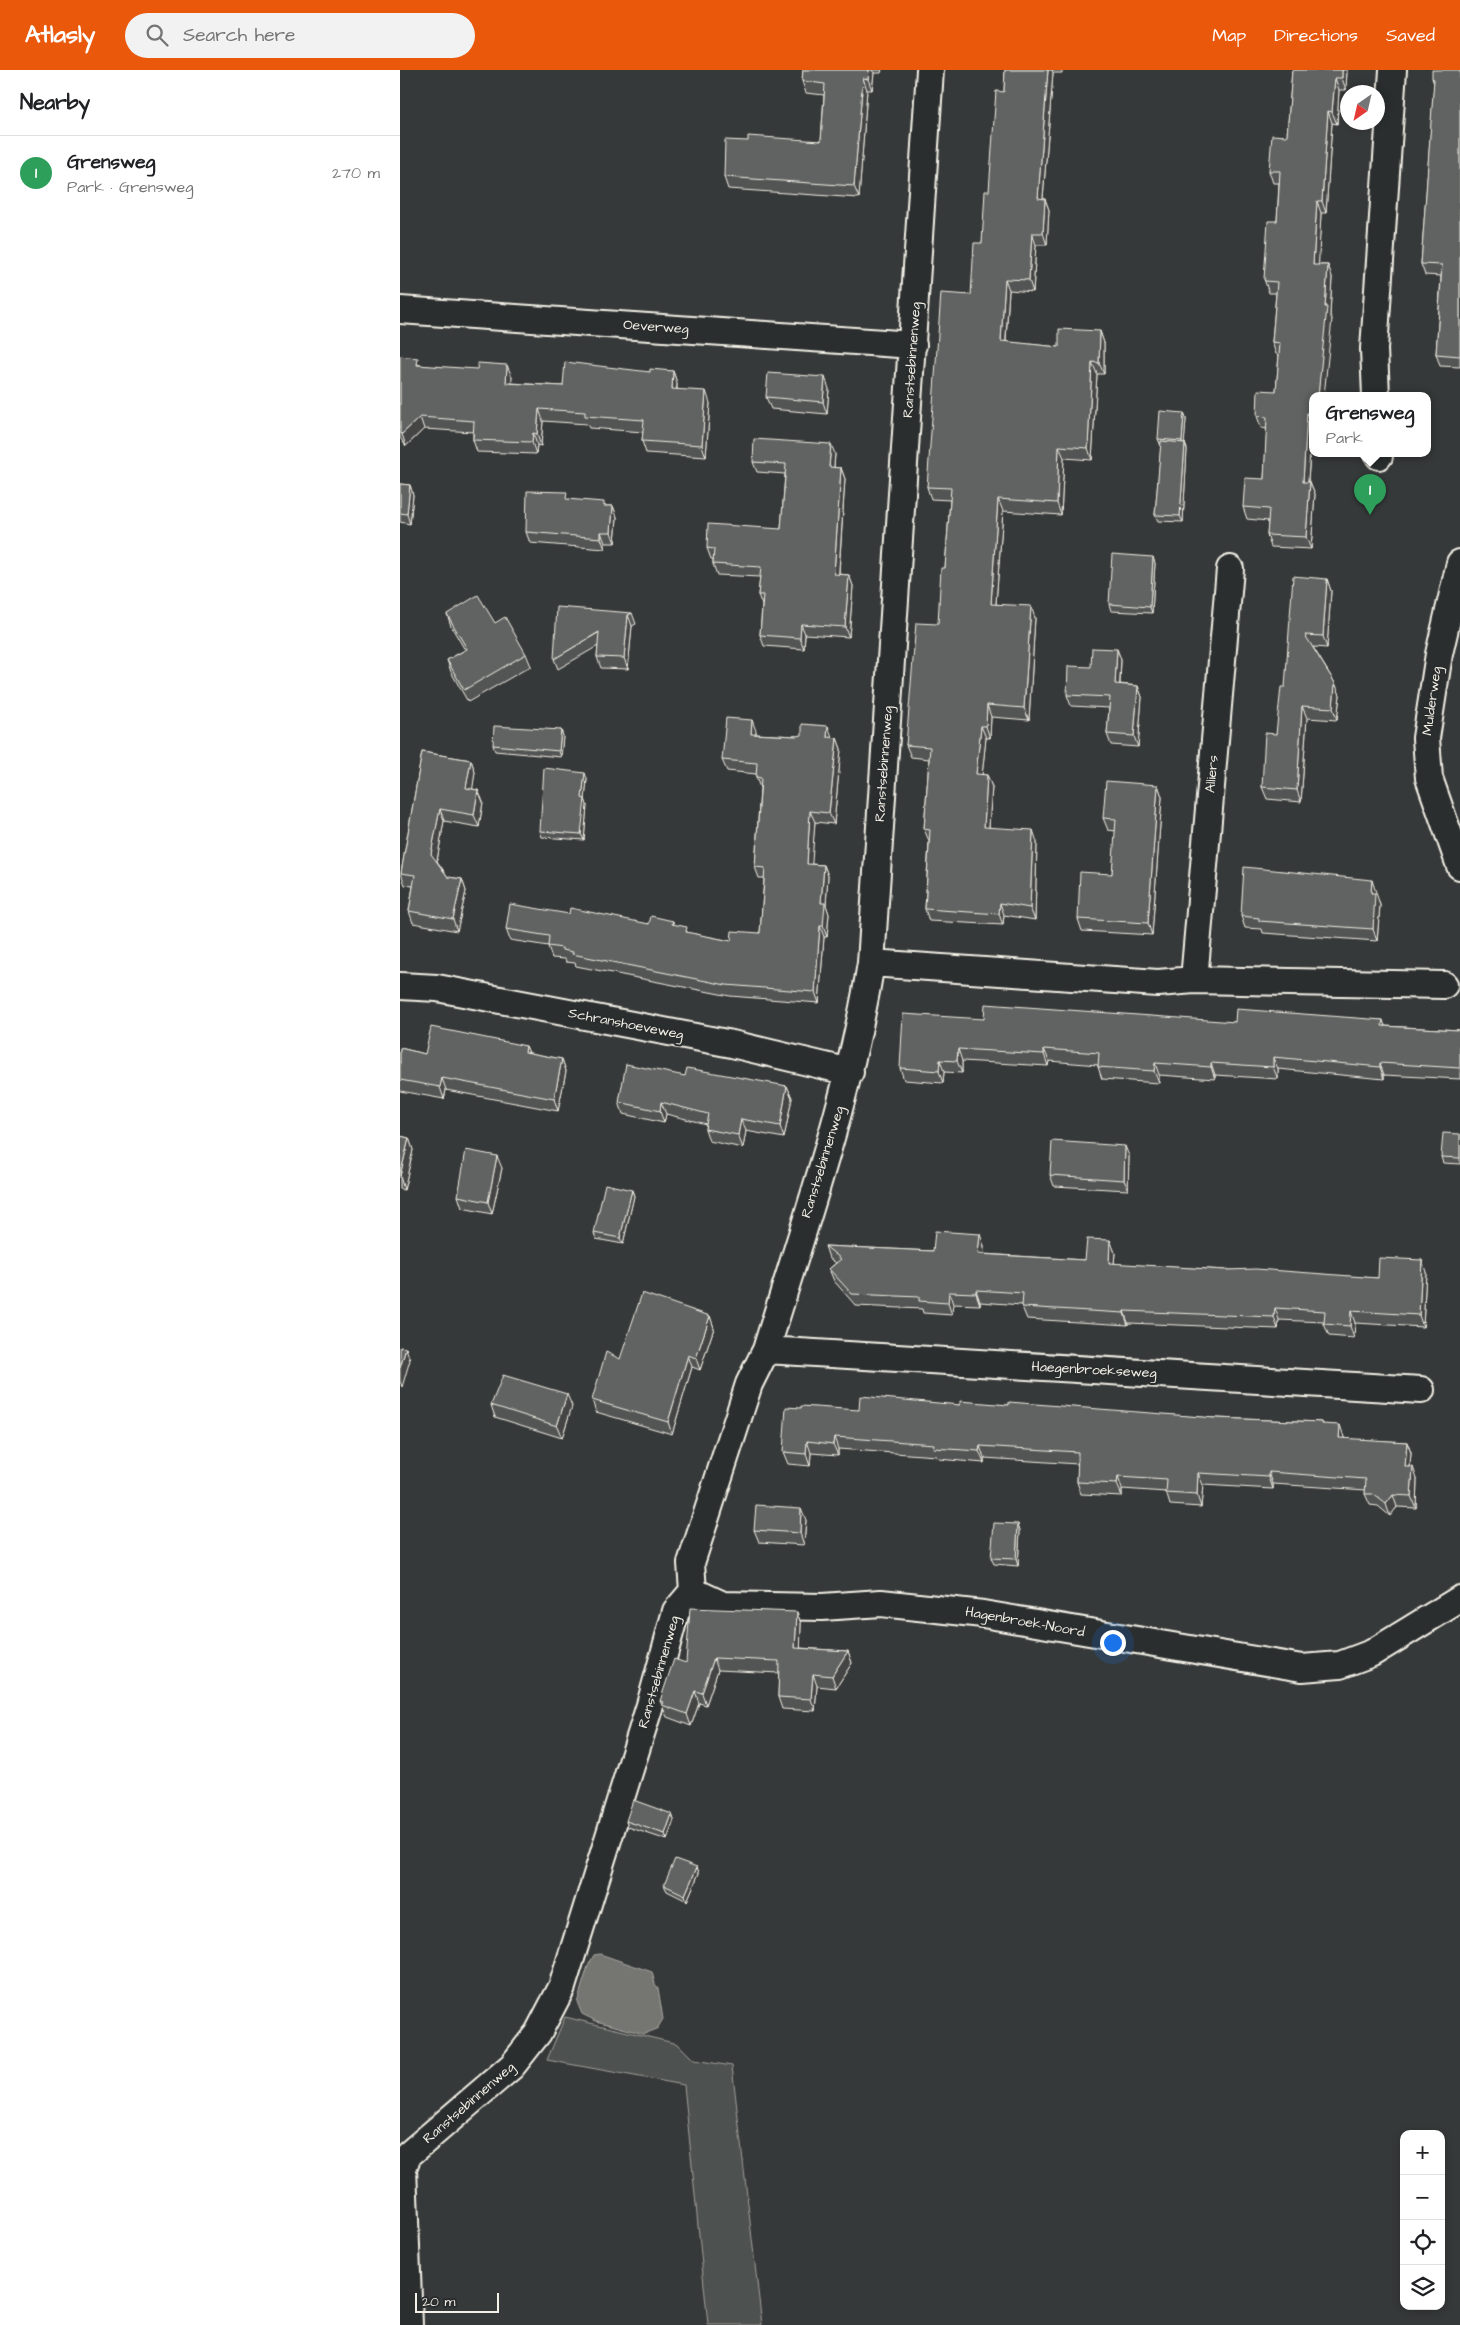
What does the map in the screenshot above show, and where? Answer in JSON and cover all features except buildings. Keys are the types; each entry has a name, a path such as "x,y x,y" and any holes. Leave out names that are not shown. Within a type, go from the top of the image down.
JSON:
{"street":[{"name":"Ranstsebinnenweg","path":"409,2325 403,2168 408,2155 512,2066 538,2033 562,1987 647,1714 676,1611 693,1591 691,1563 749,1384 766,1350 850,1072 862,1019 871,963 930,70"},
{"path":"1376,392 1374,349 1393,70"},
{"name":"Oeverweg","path":"400,310 913,345"},
{"name":"Mulderweg","path":"1460,563 1438,654 1426,738 1429,778 1460,866"},
{"name":"Alliers","path":"1194,980 1230,569"},
{"path":"871,963 1158,983 1194,980 1444,985"},
{"name":"Schranshoeveweg","path":"400,986 437,988 732,1044 850,1072"},
{"name":"Haegenbroekseweg","path":"766,1350 1421,1390"},
{"name":"Hagenbroek-Noord","path":"693,1591 723,1605 822,1607 881,1603 966,1612 1302,1668 1340,1665 1372,1652 1460,1599"}],"shaded area":[{"path":"600,1954 652,1972 658,1988 663,2019 657,2029 644,2034 596,2021 582,2014 577,2002 588,1966 594,1955"},
{"path":"565,2017 678,2044 694,2060 732,2066 762,2325 708,2325 684,2085 547,2060"}],"place":[{"name":"Grensweg","path":"1370,515"}]}
